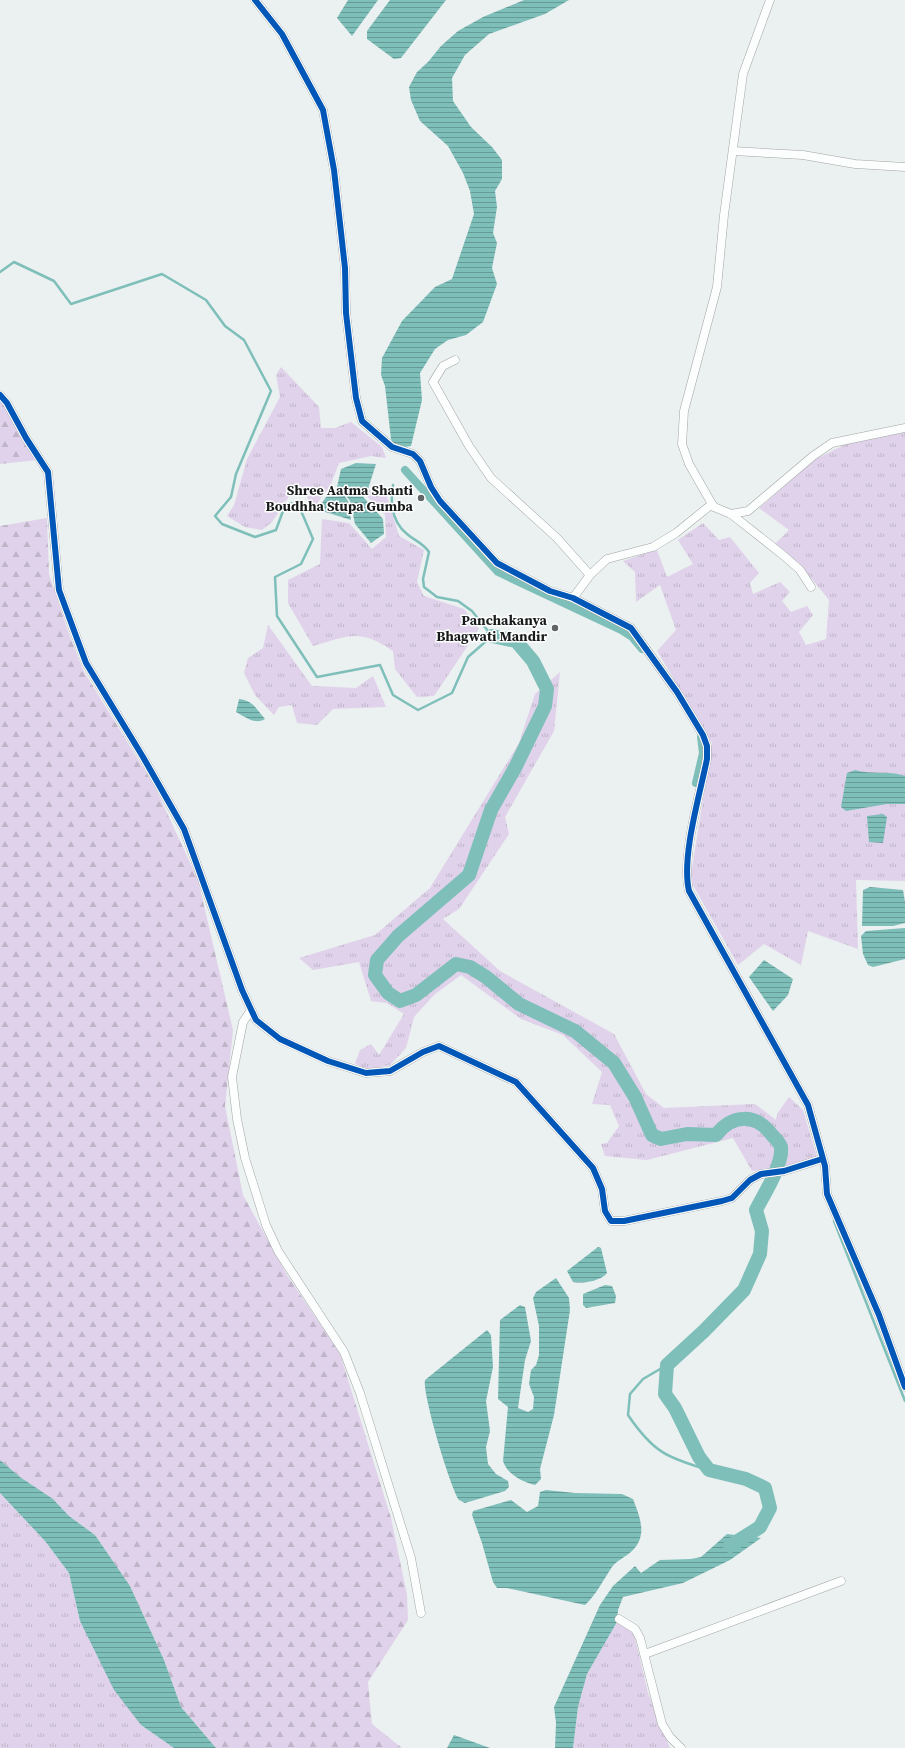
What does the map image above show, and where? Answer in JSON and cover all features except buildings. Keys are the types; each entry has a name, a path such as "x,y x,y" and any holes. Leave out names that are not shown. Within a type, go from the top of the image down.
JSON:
{"street":[{"path":"255,0 282,34 323,110 334,170 345,268 347,321 356,398 362,421 392,447 413,454 420,461 431,486 440,501 497,563 550,591 573,598 631,628 677,692 703,735 707,746 707,758 688,855 686,877 689,891 808,1105 825,1166 827,1194 879,1315 905,1387"},
{"path":"770,0 743,74 724,215 717,287 684,411 682,444 689,464 714,507 731,514 800,570 811,587"},
{"path":"733,152 803,155 855,164 905,167"},
{"path":"455,360 443,366 433,382 469,446 491,478 557,538 590,575"},
{"path":"0,395 7,403 26,438 48,472 59,590 86,663 143,756 184,829 256,1020 280,1039 328,1061 366,1073 390,1071 423,1052 439,1046 516,1082 593,1168 602,1190 605,1211 611,1221 624,1220 732,1198 750,1180 761,1174 784,1171 822,1159"},
{"path":"731,514 748,510 813,456 832,443 905,428"},
{"path":"573,598 590,575 607,560 653,547 676,533 712,504"},
{"path":"251,1010 243,1022 232,1077 237,1119 245,1158 266,1225 278,1251 344,1352 360,1393 411,1558 421,1613"},
{"path":"644,1654 841,1581"},
{"path":"619,1619 635,1629 640,1638 662,1724 670,1737 681,1748"}],"green space":[{"path":"281,367 319,407 321,428 335,428 351,422 382,447 386,458 371,456 339,463 331,484 313,509 305,493 290,495 272,522 262,530 245,527 227,516 234,505 247,459 280,397 276,375"},
{"path":"0,401 4,405 37,460 0,464"},
{"path":"905,432 905,881 856,880 858,949 808,931 801,965 764,944 738,965 690,880 712,743 657,651 676,630 660,585 636,602 635,572 623,561 657,550 667,577 693,564 678,540 703,523 719,540 730,537 759,573 750,583 753,594 780,582 790,592 782,601 791,612 807,606 813,615 799,632 806,645 826,639 829,600 799,563 775,544 789,530 759,508 814,460 846,444"},
{"path":"384,486 399,536 424,550 417,582 424,596 464,609 479,629 434,696 417,697 395,669 393,651 371,639 354,636 345,637 313,646 288,603 288,580 320,564 322,519 349,523 372,549 386,537 385,515 364,493"},
{"path":"47,518 49,574 83,670 155,787 198,880 233,1030 225,1106 243,1195 287,1275 340,1354 391,1518 407,1595 408,1620 368,1682 372,1724 402,1748 216,1748 181,1707 164,1660 130,1586 95,1535 69,1516 53,1499 20,1477 0,1460 0,526"},
{"path":"268,625 312,686 356,688 373,676 386,707 333,709 317,725 297,723 292,705 279,707 274,715 255,695 244,673 248,658 263,648"},
{"path":"560,672 554,731 505,817 509,834 459,909 443,919 500,971 614,1034 646,1094 664,1108 755,1104 776,1120 777,1114 789,1097 803,1110 817,1157 795,1164 752,1171 733,1138 647,1160 605,1156 601,1144 607,1143 619,1126 610,1105 592,1104 602,1072 563,1035 521,1019 461,975 434,995 414,1017 406,1048 390,1065 365,1070 355,1063 360,1050 371,1044 379,1055 404,1014 387,1003 371,1001 359,962 313,970 299,958 375,935 430,888 519,743 535,694"},
{"path":"0,1493 45,1541 69,1573 80,1621 141,1725 174,1748 0,1748"},
{"path":"617,1622 631,1629 634,1634 648,1693 670,1748 573,1748 578,1707 587,1674"}],"water":[{"path":"348,0 378,0 352,36 337,18"},
{"path":"390,0 446,0 401,58 394,59 367,39 367,31"},
{"path":"524,0 569,0 545,14 489,34 465,55 452,78 453,101 471,127 492,147 502,160 502,179 495,191 497,207 493,233 497,243 492,268 497,284 483,322 466,335 448,340 435,349 420,373 422,400 411,446 404,447 393,443 391,439 385,386 381,375 382,358 402,321 435,287 452,279 474,214 470,191 463,173 448,146 420,121 411,100 409,87 417,72 428,62 441,46 458,31 483,17"},
{"path":"356,463 376,464 368,489 337,487 341,469"},
{"path":"340,489 348,501 351,520 319,510 326,496"},
{"path":"342,490 358,491 383,519 384,534 371,543 355,524 350,501"},
{"path":"239,699 251,703 265,719 261,721 254,721 236,712"},
{"path":"855,770 893,773 905,776 905,804 887,804 846,811 841,807 847,773"},
{"path":"883,814 887,817 883,843 869,842 867,816"},
{"path":"870,887 903,890 905,902 905,923 893,926 862,926 863,890"},
{"path":"905,928 905,959 873,967 868,965 863,954 861,936 866,931"},
{"path":"764,960 793,979 788,995 773,1011 749,977"},
{"path":"598,1247 601,1248 607,1273 600,1278 591,1281 581,1283 573,1282 567,1271"},
{"path":"556,1278 569,1298 570,1310 554,1415 540,1469 541,1479 535,1485 525,1482 511,1474 503,1461 508,1407 498,1399 500,1320 520,1305 525,1307 531,1341 525,1360 518,1408 528,1412 533,1409 534,1397 529,1384 531,1370 536,1365 539,1355 539,1326 533,1298 536,1292"},
{"path":"605,1285 612,1286 616,1296 615,1303 586,1308 583,1305 583,1294"},
{"path":"487,1330 491,1335 493,1367 486,1401 490,1431 486,1447 488,1464 496,1474 508,1481 509,1487 505,1491 465,1503 459,1500 455,1492 444,1461 432,1421 425,1389 425,1380"},
{"path":"0,1460 20,1477 53,1499 69,1516 95,1535 130,1586 164,1660 181,1707 216,1748 174,1748 141,1725 114,1690 80,1621 69,1573 45,1541 0,1493"},
{"path":"546,1490 575,1493 622,1494 633,1499 638,1513 641,1533 637,1545 630,1553 614,1565 596,1592 585,1605 507,1588 497,1588 493,1582 472,1515 473,1511 511,1500 527,1512 538,1506 540,1492"},
{"path":"727,1534 761,1538 730,1560 683,1583 623,1597 618,1610 617,1622 587,1674 578,1707 573,1748 555,1748 556,1723 554,1707 600,1605 613,1586 635,1566 641,1573 660,1560 691,1559 701,1557"},
{"path":"454,1735 490,1748 447,1748"}],"waterway":[{"path":"0,272 14,262 54,281 71,304 162,274 206,300 225,326 244,340 271,391 236,474 231,497 215,516 222,524 255,537 276,530 283,511 290,503 299,506 313,539 301,564 275,577 277,616 317,677 380,665 393,695 418,710 452,693 468,657 492,636 472,611 458,601 437,597 424,587 423,579 429,552 422,544 407,534 398,524 392,505 393,485"},
{"path":"405,470 498,572 621,630 632,637 642,649"},
{"path":"492,636 516,641 533,661 547,689 545,706 515,768 491,810 469,875 398,936 377,960 375,975 388,993 400,1001 416,995 456,964 470,967 486,977 519,1004 575,1031 614,1063 635,1097 652,1135 661,1139 687,1134 716,1135 729,1123 744,1119 759,1123 766,1128 780,1144 781,1154 776,1171 756,1210 762,1231 760,1254 744,1290 704,1331 667,1365 665,1394 675,1408 699,1457 709,1470 746,1479 765,1488 770,1508 760,1527 730,1546"},
{"path":"696,783 703,753 701,737"},
{"path":"834,1221 905,1401"},
{"path":"667,1365 643,1379 630,1394 628,1415 645,1438 662,1452 682,1462 709,1470"}],"cycle path":[{"path":"255,0 282,34 323,110 334,170 345,268 346,313 356,398 362,421 392,447 413,454 420,461 431,487 440,501 497,563 550,591 573,598 631,628 677,692 703,735 707,746 707,759 689,844 687,861 689,891 808,1105 825,1166 827,1194 879,1315 905,1387"},
{"path":"0,395 7,403 26,438 48,472 59,590 86,663 143,757 184,829 242,990 256,1020 280,1039 328,1061 366,1073 390,1071 423,1052 439,1046 516,1082 593,1168 602,1189 605,1211 611,1221 624,1221 722,1201 732,1198 750,1180 761,1174 784,1171 822,1159"}],"place":[{"name":"Shree Aatma Shanti Boudhha Stupa Gumba","path":"421,498"},
{"name":"Panchakanya Bhagwati Mandir","path":"555,628"}]}
